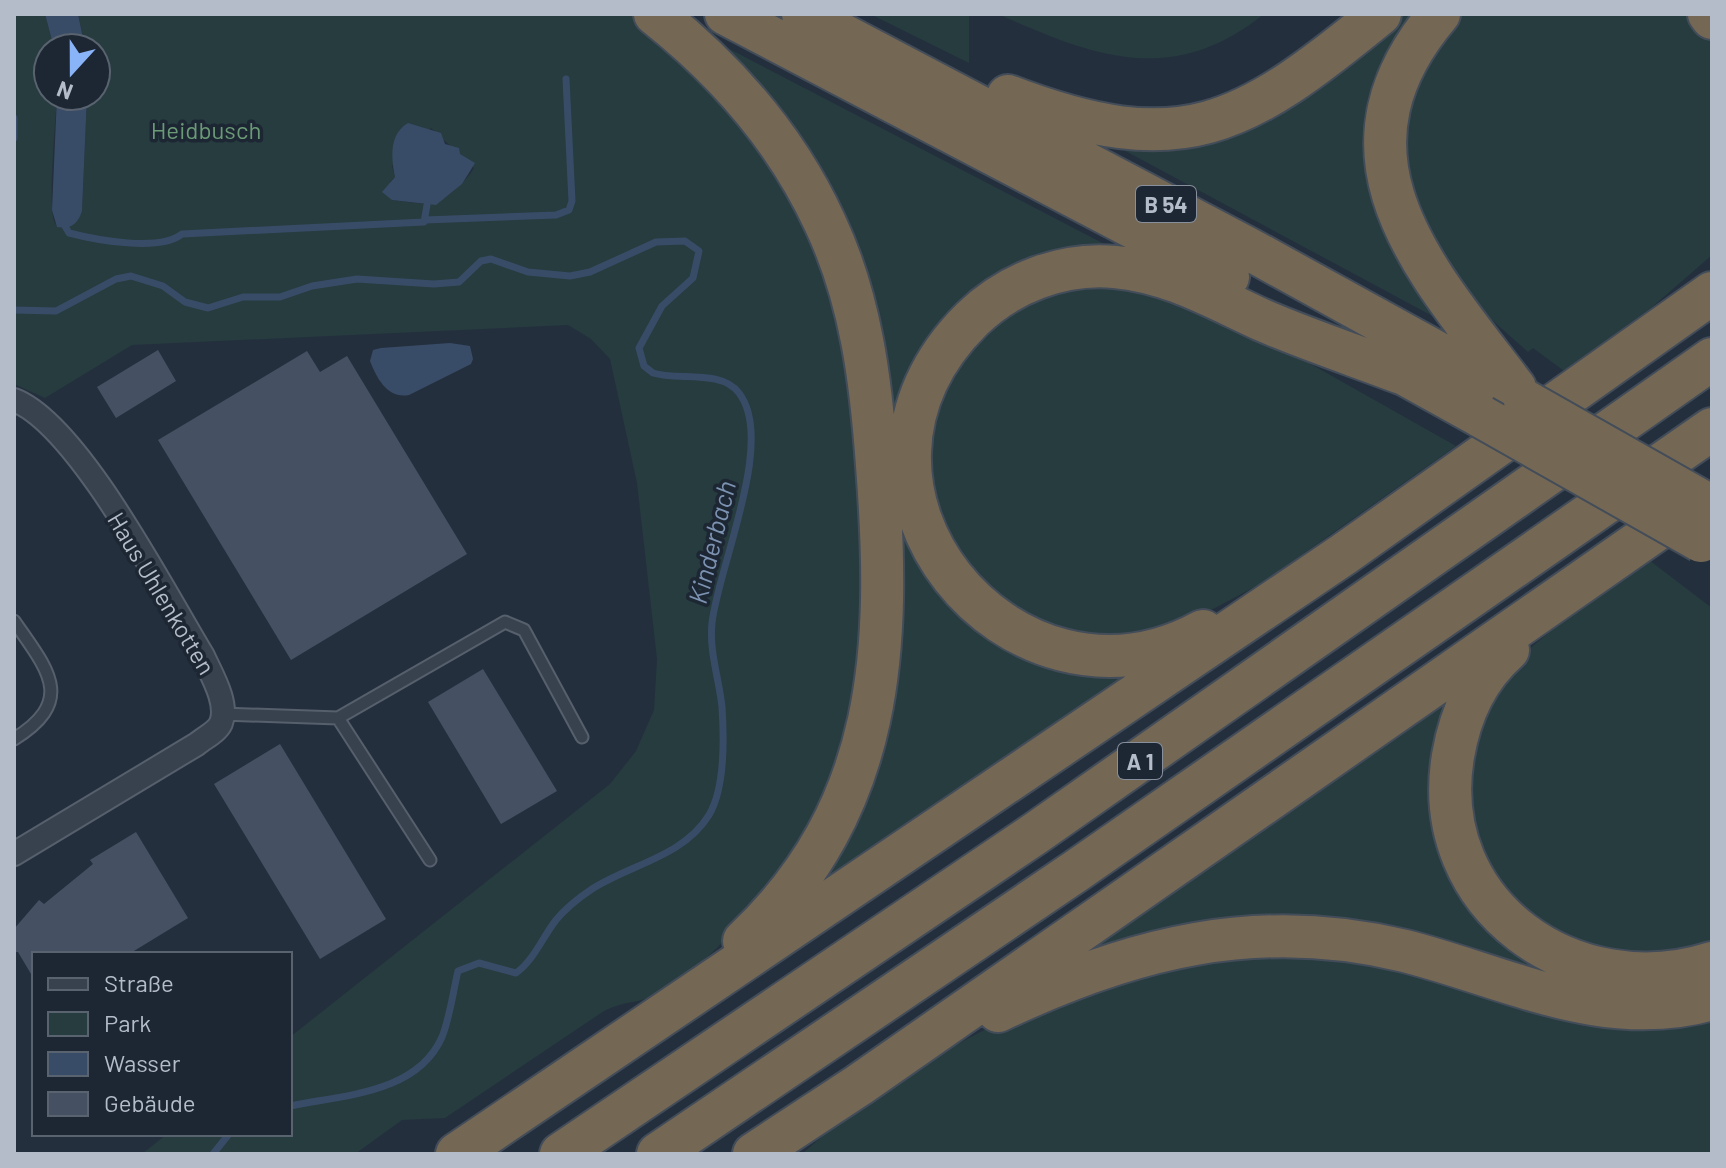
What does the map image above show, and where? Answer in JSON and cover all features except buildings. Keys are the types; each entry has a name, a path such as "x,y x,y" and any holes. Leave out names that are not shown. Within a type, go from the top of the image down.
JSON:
{"highway":[{"path":"602,1056 747,938 791,887 819,845 839,809 865,744 880,673 884,624 883,536 871,393 856,315 840,260 809,191 760,117 714,64 655,14"},
{"name":"B 54","path":"726,14 1105,211 1709,538"},
{"name":"B 54","path":"803,14 1249,249 1525,401 1709,538"},
{"path":"812,14 969,81 1050,111 1097,124 1149,130 1196,127 1256,105 1308,72 1380,14"},
{"path":"1439,14 1415,46 1400,76 1390,110 1385,148 1387,177 1394,205 1409,241 1437,285 1525,401"},
{"path":"1344,554 1193,636 1120,653 1076,652 1056,647 995,618 956,582 938,559 917,514 911,488 910,451 917,407 945,349 980,310 1030,280 1078,267 1113,267 1176,280 1262,320 1404,374"},
{"path":"1632,350 1712,277"},
{"path":"457,1154 1344,554 1712,293"},
{"name":"A 1","path":"561,1154 1036,833 1712,359"},
{"name":"A 1","path":"658,1154 1076,871 1712,429"},
{"path":"754,1154 859,1085 1712,491"},
{"path":"1574,589 1500,657 1466,706 1451,767 1451,814 1456,836 1487,899 1516,929 1550,951 1590,968 1640,976 1712,963"},
{"path":"859,1085 1053,985 1146,953 1235,937 1322,938 1364,943 1455,965 1551,996 1624,1010 1654,1011 1712,999"}],"street":[{"name":"Haus Uhlenkotten","path":"14,400 31,407 56,429 90,472 203,656 216,686 222,714"},
{"path":"14,854 197,744 218,727 222,714"}],"lane":[{"path":"14,621 47,669 52,696 42,720 14,739"},
{"path":"222,714 338,718 505,622 524,630 582,737"},
{"path":"338,718 430,860"}],"green space":[{"name":"Heidbusch","path":"14,14 45,14 50,32 32,32 32,112 56,112 53,215 58,227 65,229 82,211 86,112 112,112 112,32 82,32 78,14 632,14 664,40 770,160 783,178 804,221 834,308 855,442 864,635 860,686 850,734 837,770 800,842 778,877 725,940 665,990 604,1011 445,1118 402,1120 355,1154 142,1154 164,1136 292,1136 292,1035 610,784 636,751 654,710 657,659 637,483 610,359 591,339 568,325 132,345 45,398 14,384","holes":["431,128 474,168 459,186 431,204 392,200 390,182 395,177 392,166"]},
{"path":"870,14 969,14 969,63"},
{"path":"998,14 1264,14 1230,37 1197,51 1164,58 1132,58 1067,42"},
{"path":"1393,14 1423,14 1384,77 1438,319 1118,147"},
{"path":"1464,14 1686,14 1712,40 1712,255 1651,308 1564,371 1533,348 1528,352 1467,298 1406,195 1405,105 1450,26"},
{"path":"714,41 1112,248 1073,258 913,385 947,591 1156,658 782,919 858,781 875,354"},
{"path":"1082,286 1139,288 1233,320 1456,446 1262,583 1200,616 1151,631 1121,634 1071,632 1026,617 957,557 928,476 935,406 986,329 1044,295"},
{"path":"1649,560 1712,608 1712,943 1666,957 1580,948 1507,897 1470,826 1472,740 1517,659 1570,615"},
{"path":"1450,692 1455,866 1651,1001 1396,941 1060,960"},
{"path":"1299,952 1712,1014 1712,1154 802,1154 839,1123 921,1066 964,1041 1055,997 1101,980 1165,963"}],"water":[{"path":"45,14 78,14 82,32 50,32"},
{"path":"56,112 86,112 82,211 76,223 66,228 57,227 52,210"},
{"path":"408,123 441,133 445,144 459,148 460,154 475,163 462,184 436,205 392,200 382,192 395,177 394,140"},
{"path":"450,343 470,346 471,364 409,395 389,391 370,361 373,350 381,348"}],"waterway":[{"path":"425,220 556,215 569,210 572,201 566,79"},
{"name":"Kinderbach","path":"14,118 14,138"},
{"path":"62,221 69,233 144,243 172,239 182,234 424,222 427,205"},
{"name":"Kinderbach","path":"14,310 56,311 116,279 131,276 163,286 185,302 208,308 243,297 280,297 312,286 357,279 434,284 459,282 481,261 491,259 528,272 570,276 590,272 656,242 685,241 699,251 693,278 662,306 639,348 644,366 653,373 710,378 731,386 739,393 749,414 751,441 748,472 712,623 713,655 722,707 723,747 721,777 709,815 685,841 607,880 573,903 556,920 533,955 516,973 479,963 458,971 442,1037 430,1056 415,1070 376,1089 292,1106"},
{"name":"Kinderbach","path":"213,1154 227,1136"}]}
